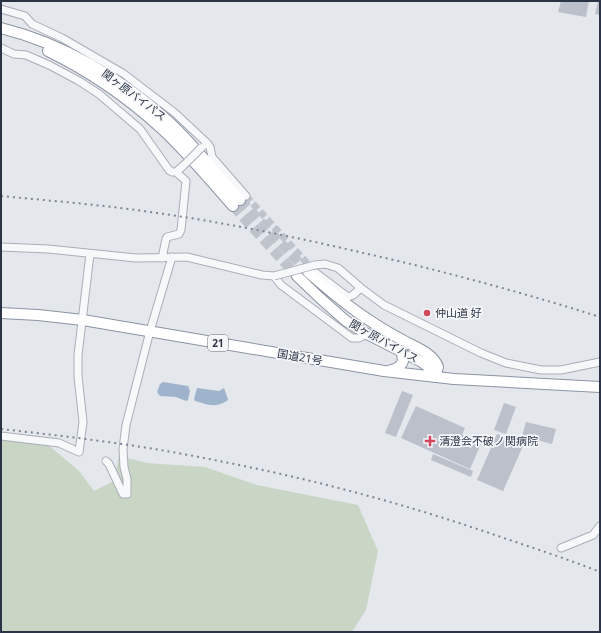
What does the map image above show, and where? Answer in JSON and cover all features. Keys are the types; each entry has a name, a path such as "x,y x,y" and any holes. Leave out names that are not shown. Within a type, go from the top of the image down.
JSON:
{"highway":[{"name":"関ヶ原バイパス","path":"1,28 43,42 75,56 98,63 168,121 240,201"},
{"name":"関ヶ原バイパス","path":"1,35 42,48 73,63 129,101 161,128 240,201"},
{"name":"関ヶ原バイパス","path":"313,270 354,311 380,328 434,358 438,367 435,377"},
{"name":"関ヶ原バイパス","path":"297,276 346,321 427,366 435,377"},
{"name":"国道21号","path":"1,313 83,320 384,371 446,378 600,387"},
{"name":"関ヶ原バイパス","path":"412,345 441,358 445,367 446,378"},
{"path":"384,371 400,367 403,361 402,353"}],"street":[{"path":"1,9 25,16 32,24 62,38 98,63 124,74 175,113 204,146 210,147 212,157 240,201"},
{"path":"1,48 14,54 26,55 49,65 79,81 99,94 140,129 169,170 176,172 186,181 181,230 179,234 167,237 164,243 162,258"},
{"path":"176,172 204,146"},
{"path":"1,247 48,249 136,258 192,258 262,275 274,276 313,270 325,264 338,268 384,305 506,364 541,370 561,370 600,362"},
{"path":"1,436 59,443 79,452 83,422 78,376 78,355 90,254"},
{"path":"106,461 111,468 123,494 126,494 127,479 124,467 123,449 126,425 150,331 172,257"},
{"path":"313,270 348,298 353,296 361,288"},
{"path":"274,276 281,285 352,338 359,338 367,334"},
{"path":"561,548 593,535 600,526"}],"green space":[{"path":"1,440 46,443 79,471 94,491 114,481 119,456 147,463 205,467 257,485 358,505 378,551 366,610 352,632 1,632"}],"water":[{"path":"163,382 188,386 190,391 188,400 186,401 176,397 160,396 157,392 160,384"},
{"path":"197,388 219,391 224,388 228,399 227,401 218,405 208,405 195,401 194,399"}],"building":[{"path":"561,1 589,1 586,17 558,12"},
{"path":"598,1 600,1 600,15 595,14"},
{"path":"402,391 413,395 396,437 385,433"},
{"path":"504,403 516,407 506,434 494,430"},
{"path":"416,406 465,428 462,435 481,444 470,469 401,438"},
{"path":"526,422 556,429 552,444 522,436"},
{"path":"497,434 523,446 503,491 477,480"},
{"path":"433,454 473,471 471,477 431,460"}],"tunnel":[{"path":"246,196 316,273"},
{"path":"240,200 308,272"},
{"path":"233,206 297,276"}],"railway":[{"path":"1,196 138,210 263,231 427,268 514,291 600,317"},
{"path":"1,429 138,446 254,468 323,484 427,513 600,572"}],"place":[{"name":"仲山道 好","path":"427,313"},
{"name":"清澄会不破ノ関病院","path":"430,441"}]}
